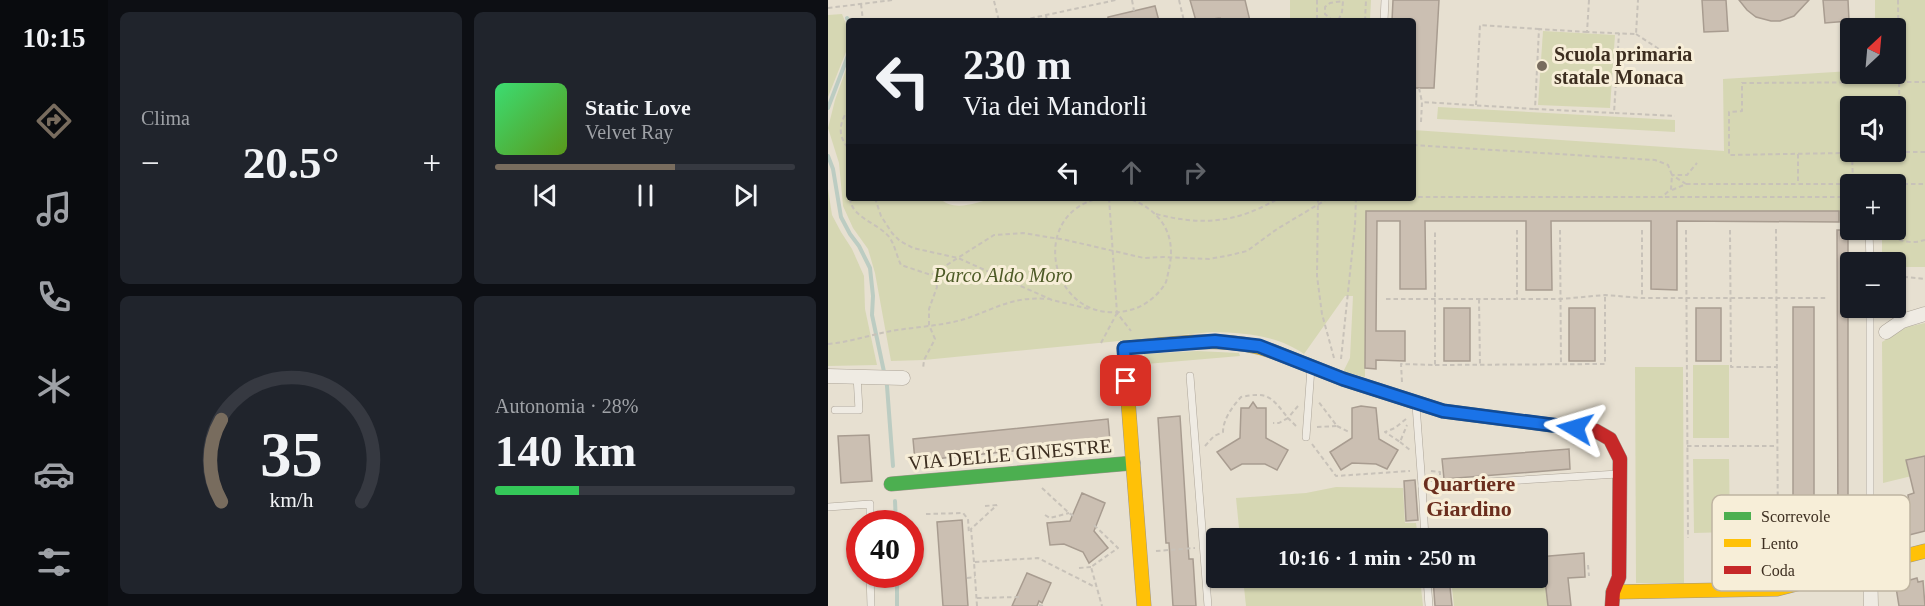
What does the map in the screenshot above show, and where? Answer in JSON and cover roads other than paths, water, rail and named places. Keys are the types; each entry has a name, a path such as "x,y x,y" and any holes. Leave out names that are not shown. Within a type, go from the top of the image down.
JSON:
{"street":[{"path":"1886,332 1902,321 1925,314"},
{"path":"1144,606 1124,348 1215,341 1259,346 1413,408 1596,431 1610,439 1620,459 1619,570 1612,599 1745,591"},
{"path":"828,376 903,378"},
{"name":"VIA DELLE GINESTRE","path":"891,484 1133,463"},
{"path":"1910,555 1925,551"},
{"path":"1871,591 1871,606"}],"lane":[{"path":"1384,18 1385,0"},
{"path":"1870,318 1870,495"},
{"path":"1306,437 1311,366"},
{"path":"835,410 859,410 857,376"},
{"path":"1190,376 1208,606"},
{"path":"1413,408 1421,470 1424,528"},
{"path":"1422,486 1620,474"},
{"path":"828,507 870,504 870,510"},
{"path":"870,588 871,606"},
{"path":"1428,588 1429,606"}],"waterway":[{"path":"828,108 846,61"},
{"path":"828,156 833,169 841,217 870,268 873,296 872,315 887,386 893,466"},
{"path":"895,501 895,510"},
{"path":"897,588 897,606"}],"place":[{"name":"Scuola primaria statale Monaca","path":"1542,66"}],"district":[{"name":"Quartiere Giardino","path":"1469,496"}],"park label":[{"name":"Parco Aldo Moro","path":"1003,275"}]}
